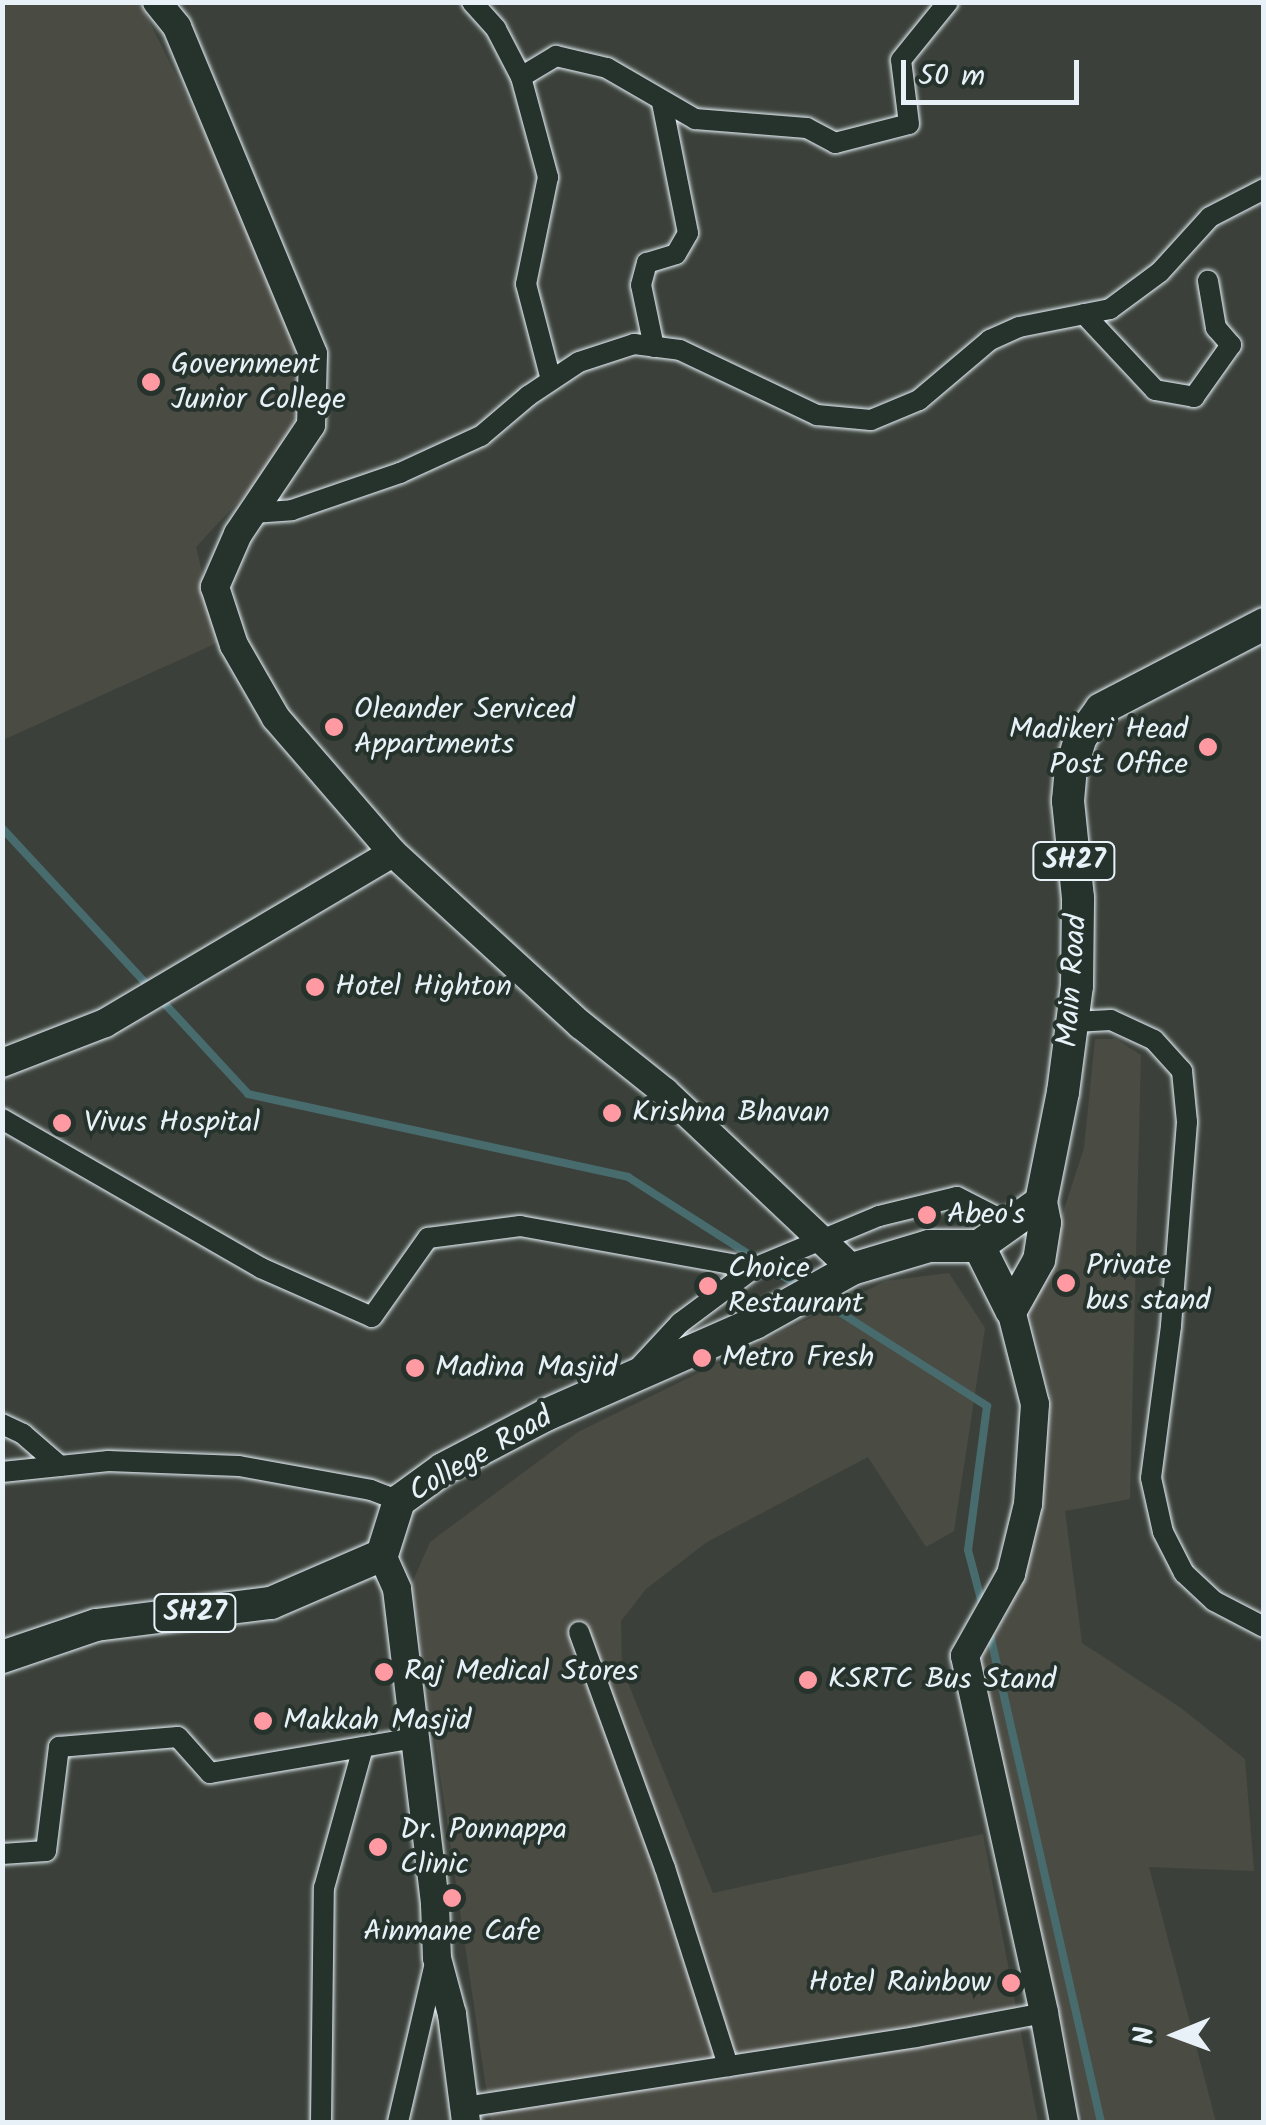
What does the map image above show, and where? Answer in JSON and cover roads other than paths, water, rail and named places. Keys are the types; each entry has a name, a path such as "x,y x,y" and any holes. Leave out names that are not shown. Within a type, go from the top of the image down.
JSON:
{"main road":[{"name":"Main Road","path":"1041,1202 1074,1022 1078,898 1068,801 1071,770 1081,737 1101,710 1264,624"},
{"path":"1011,1310 979,1246 1041,1202"},
{"name":"SH27","path":"1011,1310 1039,1260 1046,1223 1041,1202"},
{"name":"College Road","path":"382,1555 399,1501 443,1469 546,1414 755,1322 852,1269 928,1246 979,1246"},
{"name":"SH27","path":"2,1656 96,1625 271,1603 382,1555"}],"street":[{"path":"157,2 177,27 313,354 312,425 238,534 216,587 234,646 276,718 393,853 581,1024 665,1092 852,1269"},
{"path":"472,2 496,30 522,78 548,177 526,284 551,380"},
{"path":"522,78 556,56 607,68 695,119 807,128 835,144 909,124 901,60 948,2"},
{"path":"654,347 641,285 647,263 676,254 688,233 662,103"},
{"path":"253,513 292,510 400,473 481,436 579,362 634,344 680,350 817,415 871,420 918,400 990,340 1019,327 1110,309 1160,272 1210,218 1264,190"},
{"path":"1084,314 1155,390 1194,397 1231,345 1216,328 1208,281"},
{"path":"2,1062 105,1023 393,853"},
{"path":"1074,1022 1111,1020 1154,1040 1182,1071 1188,1122 1178,1199 1171,1326 1151,1478 1163,1532 1184,1573 1214,1601 1264,1627"},
{"path":"2,1119 261,1268 372,1317 428,1238 520,1226 754,1268"},
{"path":"630,1377 680,1324 754,1268 879,1216 958,1197 1012,1225"},
{"path":"1011,1310 1035,1404 1028,1504 1011,1574 965,1656 1044,2012 1064,2122"},
{"path":"2,1424 24,1434 60,1466"},
{"path":"2,1472 108,1461 238,1466 371,1490 399,1501"},
{"path":"382,1555 396,1589 435,1904 436,1958 398,2122"},
{"path":"580,1632 665,1868 728,2066"},
{"path":"2,1854 46,1851 59,1747 178,1737 210,1773 414,1738"},
{"path":"321,2122 324,1888 362,1747"},
{"path":"436,1958 452,2014 465,2115 1044,2012"}],"waterway":[{"path":"2,828 248,1094 628,1177 800,1287"},
{"path":"816,1297 987,1406 968,1550 983,1607"},
{"path":"989,1630 1101,2122"}],"place":[{"name":"Government Junior College","path":"151,382"},
{"name":"Oleander Serviced Appartments","path":"334,727"},
{"name":"Madikeri Head Post Office","path":"1208,747"},
{"name":"Hotel Highton","path":"315,987"},
{"name":"Krishna Bhavan","path":"612,1113"},
{"name":"Vivus Hospital","path":"62,1123"},
{"name":"Abeo's","path":"927,1215"},
{"name":"Private bus stand","path":"1066,1283"},
{"name":"Choice Restaurant","path":"708,1286"},
{"name":"Metro Fresh","path":"702,1358"},
{"name":"Madina Masjid","path":"415,1368"},
{"name":"Raj Medical Stores","path":"384,1672"},
{"name":"KSRTC Bus Stand","path":"808,1680"},
{"name":"Makkah Masjid","path":"263,1721"},
{"name":"Dr. Ponnappa Clinic","path":"378,1847"},
{"name":"Ainmane Cafe","path":"452,1898"},
{"name":"Hotel Rainbow","path":"1011,1983"}]}
